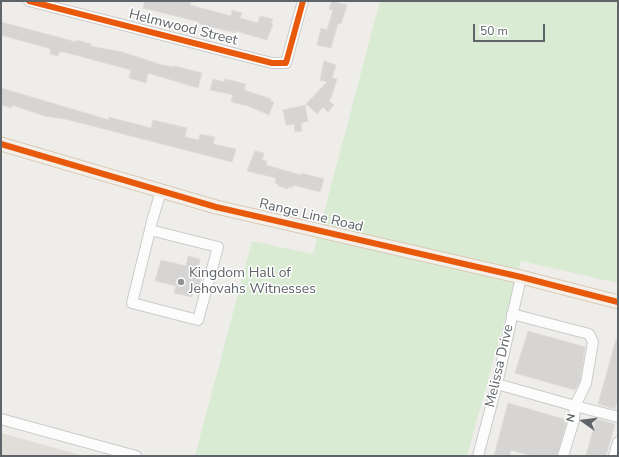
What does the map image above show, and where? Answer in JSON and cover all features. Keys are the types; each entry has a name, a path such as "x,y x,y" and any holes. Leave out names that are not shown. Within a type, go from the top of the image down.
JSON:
{"main road":[{"name":"Range Line Road","path":"1,144 216,207 521,276 618,302"}],"street":[{"name":"Helmwood Street","path":"29,1 272,63 286,63 303,1"},
{"path":"150,230 218,247 198,320 132,303 150,230 160,191"},
{"name":"Melissa Drive","path":"478,456 497,384 521,276"},
{"path":"512,314 589,334 593,342 586,383 575,406 574,420 563,456"},
{"path":"497,384 618,417"},
{"path":"1,420 136,456"}],"shaded area":[{"path":"1,433 84,456 1,456"}],"green space":[{"path":"380,1 618,1 618,283 521,261 467,456 195,456 252,241 313,254"}],"building":[{"path":"145,1 191,1 190,5 231,16 232,10 242,13 240,18 258,23 260,16 273,19 271,23 273,24 267,40 236,31 236,33 199,24 200,23 196,21 143,8"},
{"path":"332,1 347,5 341,24 338,23 331,48 317,45 321,28 327,30 333,10 329,9"},
{"path":"1,22 76,42 77,40 91,44 90,46 122,52 162,65 175,66 202,73 198,88 148,73 146,83 129,78 131,70 64,52 59,52 58,56 50,54 51,49 1,35"},
{"path":"324,61 336,65 332,78 337,79 329,101 334,105 328,112 323,107 317,114 306,104 327,82 320,80"},
{"path":"213,79 224,82 225,79 246,84 244,90 271,99 270,101 274,102 269,115 248,106 231,102 233,95 210,90"},
{"path":"1,88 109,120 109,117 151,128 153,120 187,128 185,137 199,140 200,134 215,137 213,144 236,149 232,162 65,119 45,116 12,105 12,108 1,105"},
{"path":"305,105 308,121 301,123 302,131 295,132 294,124 286,125 283,110"},
{"path":"255,151 264,153 262,160 267,161 266,165 301,175 301,173 324,179 320,192 293,185 292,188 288,187 288,189 278,186 278,184 275,183 276,178 247,171"},
{"path":"188,256 200,259 198,269 203,271 198,292 193,291 192,297 174,293 176,286 155,281 161,260 186,266"},
{"path":"528,331 585,347 580,381 575,390 515,373"},
{"path":"616,340 618,341 618,400 615,409 598,404"},
{"path":"508,403 567,420 557,456 532,456 511,450 509,456 494,456"},
{"path":"596,419 615,424 606,456 586,456"}],"cycle path":[{"path":"29,1 272,63 286,63 303,1"},
{"path":"1,144 216,207 521,277 618,302"}],"place":[{"name":"Kingdom Hall of Jehovahs Witnesses","path":"181,282"}]}
